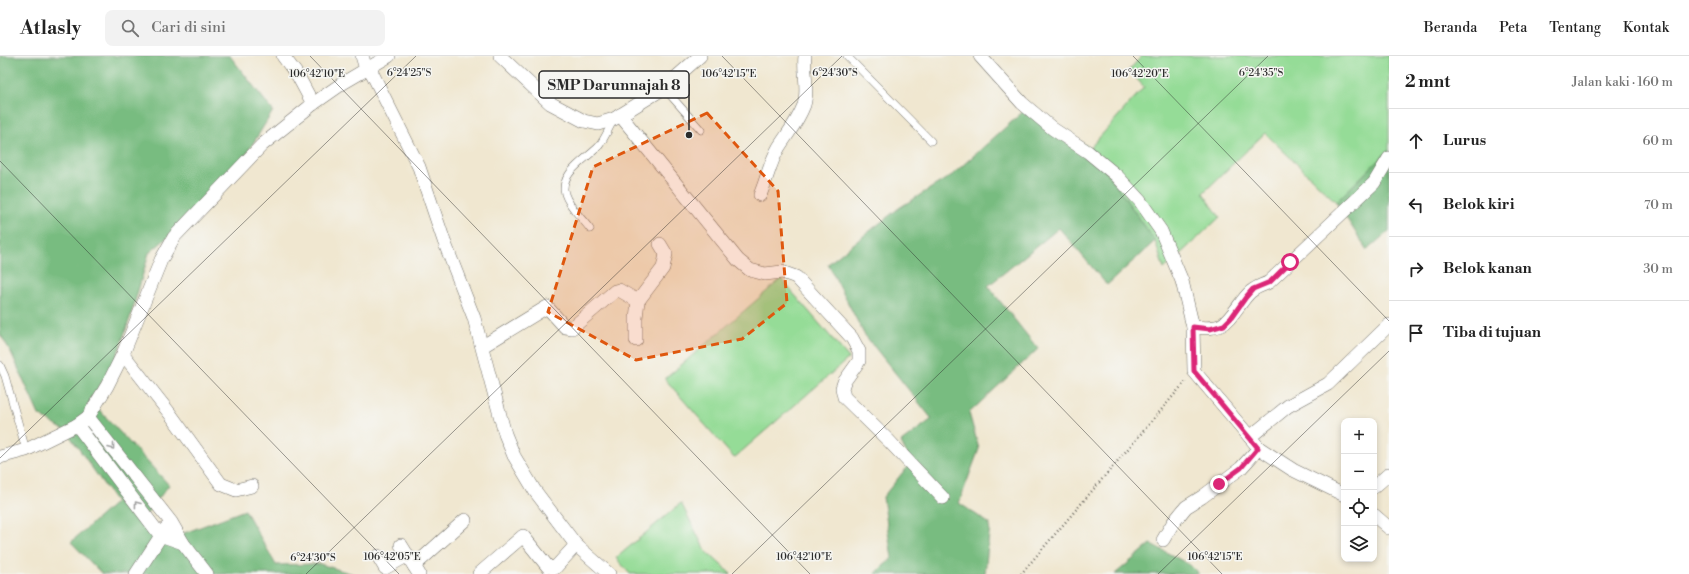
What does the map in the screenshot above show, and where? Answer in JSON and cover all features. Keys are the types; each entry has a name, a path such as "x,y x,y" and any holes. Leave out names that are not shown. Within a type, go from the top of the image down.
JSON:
{"street":[{"path":"283,56 298,76 313,104"},
{"path":"0,457 26,450 77,425 88,417 107,386 123,354 161,260 174,237 262,145 366,64 389,56"},
{"path":"500,56 550,103 591,123 598,124 617,117 664,88 700,56"},
{"path":"760,195 779,147 792,129 804,104 806,89 805,56"},
{"path":"980,56 1022,103 1053,129 1088,152 1117,176 1140,201 1161,231 1182,281 1193,327 1194,371 1258,448 1293,470 1341,494"},
{"path":"366,64 419,168 444,241 474,318 483,346 505,434 514,456 535,491 576,545 609,574"},
{"path":"617,117 738,260 750,270 765,274 782,272 796,277 852,338 859,351 859,361 844,382 842,388 844,397 889,441 943,498"},
{"path":"1193,327 1210,329 1224,325 1253,289 1270,282 1374,183 1389,158"},
{"path":"636,340 638,301 663,268 666,254 660,244"},
{"path":"483,346 547,307 562,325 569,329 615,291 619,290 638,301"},
{"path":"1250,437 1288,406 1328,384 1389,325"},
{"path":"123,354 171,415 221,484 236,490 252,486"},
{"path":"88,417 171,522 183,543 207,574"},
{"path":"77,425 160,535 183,543"},
{"path":"1163,540 1172,523 1186,507 1241,468 1258,448"},
{"path":"1377,484 1389,474"},
{"path":"1377,518 1389,528"},
{"path":"378,556 385,568 410,560 465,520"},
{"path":"136,574 160,535 171,522"},
{"path":"479,574 523,536 548,567 555,568 576,545"}],"lane":[{"path":"847,56 931,142"},
{"path":"664,88 701,130"},
{"path":"590,229 568,201 564,192 566,180 572,170 599,146 617,117"},
{"path":"0,365 6,376 26,450"}],"path":[{"path":"1021,574 1194,371"}],"highlighted area":[{"path":"707,113 778,191 787,303 742,339 636,360 548,312 593,167"}],"green space":[{"path":"0,56 230,56 273,111 225,189 149,253 131,315 113,367 90,400 169,485 145,516 158,543 245,510 276,565 320,564 353,574 102,574 71,542 116,502 67,432 39,415 11,352 0,334"},
{"path":"1142,56 1389,56 1389,150 1336,202 1265,133 1203,193 1220,217 1164,269 1155,241 1090,148 1144,87 1129,70"},
{"path":"1026,109 1090,148 1155,241 1107,285 1059,228 988,286 1038,349 969,413 979,449 959,503 990,524 985,574 875,574 892,558 883,497 911,462 901,442 932,419 864,334 828,264 899,208 952,175"},
{"path":"1389,150 1389,231 1367,250 1336,202"},
{"path":"781,279 849,358 734,458 665,379"},
{"path":"681,503 705,550 731,574 630,574 616,558"},
{"path":"1151,544 1190,565 1199,574 1115,574"}],"place":[{"name":"SMP Darunnajah 8","path":"689,135"}],"route":[{"path":"1219,484 1241,468 1258,448 1194,371 1193,327 1210,329 1224,325 1253,289 1270,282 1290,262"}]}
